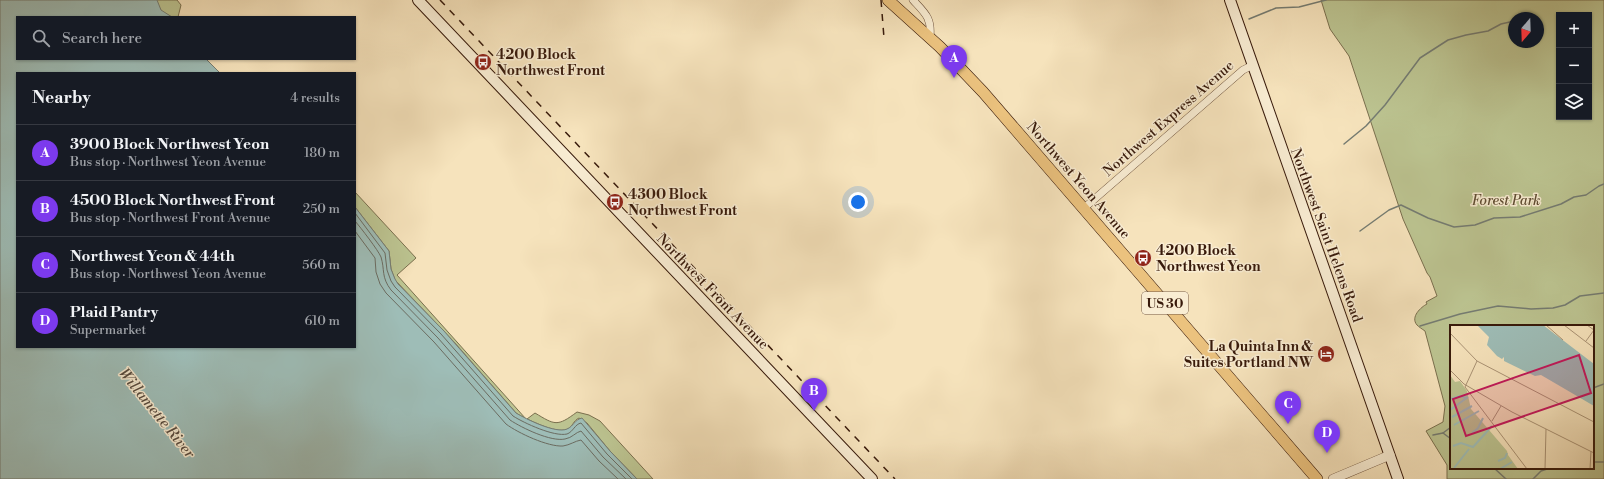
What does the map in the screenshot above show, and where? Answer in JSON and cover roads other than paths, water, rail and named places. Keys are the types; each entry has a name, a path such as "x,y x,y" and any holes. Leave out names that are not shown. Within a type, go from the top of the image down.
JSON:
{"highway":[{"name":"Northwest Yeon Avenue","path":"888,0 930,37 980,89 1317,479"}],"main road":[{"name":"Northwest Front Avenue","path":"418,0 872,479"},
{"name":"Northwest Saint Helens Road","path":"1230,0 1398,479"}],"street":[{"path":"913,0 927,16 931,28 930,37"},
{"name":"Northwest Express Avenue","path":"1083,209 1243,70 1253,65"},
{"path":"1333,479 1390,455"}],"water":[{"name":"Willamette River","path":"0,0 157,0 161,10 170,16 16,16 16,60 207,60 219,72 16,72 16,348 356,348 356,208 389,251 391,269 398,284 444,331 516,413 549,428 562,430 569,428 577,420 582,418 610,451 637,479 0,479"}],"waterway":[{"path":"1249,19 1276,8 1299,7 1326,0"},
{"path":"1344,144 1366,126 1385,105 1420,58 1448,40 1488,31 1501,24 1508,22"},
{"path":"1360,231 1389,210 1401,205 1428,218 1454,227 1475,225 1494,218 1520,217 1561,204 1574,197 1586,195 1604,184"},
{"path":"1420,326 1460,314 1498,306 1531,309 1553,308 1565,305 1580,296 1604,293"},
{"path":"1594,388 1604,384"},
{"path":"1433,435 1443,433 1450,428"},
{"path":"1443,433 1450,438"},
{"path":"1594,462 1604,462"},
{"path":"1495,469 1506,479"},
{"path":"1533,479 1541,471 1547,469"}],"railway":[{"path":"440,0 895,479"},
{"path":"881,0 884,38"}],"place":[{"name":"4200 Block Northwest Front","path":"483,62"},
{"name":"3900 Block Northwest Yeon","path":"954,78"},
{"name":"4300 Block Northwest Front","path":"615,202"},
{"name":"4200 Block Northwest Yeon","path":"1143,258"},
{"name":"La Quinta Inn & Suites Portland NW","path":"1326,354"},
{"name":"4500 Block Northwest Front","path":"814,411"},
{"name":"Northwest Yeon & 44th","path":"1288,424"},
{"name":"Plaid Pantry","path":"1327,453"}],"park label":[{"name":"Forest Park","path":"1506,200"}]}
